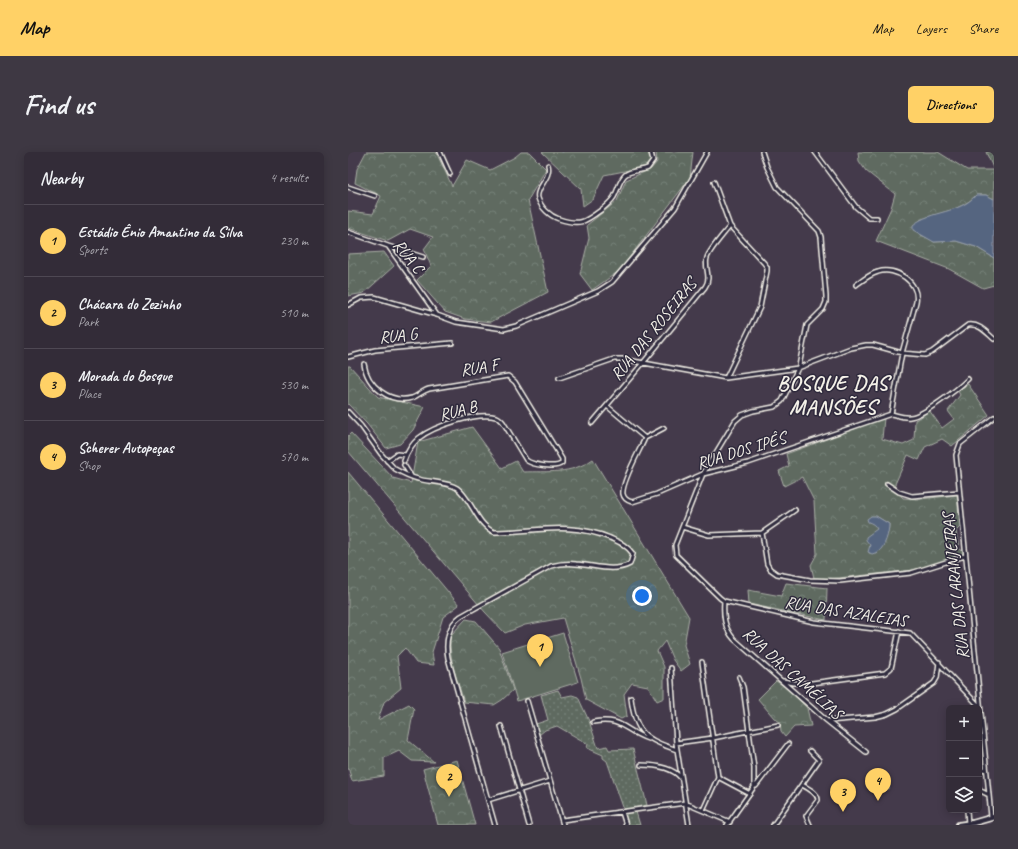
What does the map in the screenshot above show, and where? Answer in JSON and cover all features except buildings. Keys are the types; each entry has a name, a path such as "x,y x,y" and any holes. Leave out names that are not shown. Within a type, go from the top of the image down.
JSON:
{"main road":[{"path":"959,825 992,817"}],"street":[{"path":"446,152 441,153 450,174"},
{"path":"548,165 549,173 537,197 551,216 579,222 587,220 609,203 622,179 628,173 648,168 653,161 651,152"},
{"path":"348,306 361,298 374,297 456,322 504,329 516,326 602,289 617,276 675,208 707,152"},
{"name":"RUA DAS AZALEIAS","path":"762,152 767,167 777,187 782,194 817,228 821,237 826,302 823,309 807,325 798,368 785,396 779,405 753,411 742,415 734,421 702,474 675,545 676,555 724,601 814,622 910,633 978,705"},
{"path":"815,152 820,156 856,207 869,218 877,218"},
{"path":"820,156 822,152"},
{"path":"714,182 730,226 767,267 760,307 726,378"},
{"path":"348,187 375,196"},
{"name":"RUA DAS ROSEIRAS","path":"592,423 708,283 707,259 730,226"},
{"name":"RUA C","path":"348,232 388,246 437,315"},
{"path":"388,246 422,257"},
{"path":"856,285 872,275 886,271 898,273 913,286 917,294 902,353 891,414"},
{"path":"559,378 614,359 622,359 726,378 798,368 860,346 873,346 920,356 928,354 968,325 972,324 983,329 994,339"},
{"name":"RUA G","path":"348,357 384,348 452,343"},
{"name":"RUA F","path":"364,364 367,375 375,385 388,396 398,399 414,397 428,389 508,376 515,382 559,453 562,463 556,466"},
{"name":"RUA DOS IPÊS","path":"645,438 626,477 623,493 626,499 632,502 642,500 702,474 748,463 891,414 907,417 915,416 954,391 968,379"},
{"path":"607,406 645,438 664,428"},
{"path":"348,412 366,431 387,461 394,468 415,479 455,487 464,496 489,530 494,532 560,527 576,528 594,532 622,543 630,549 633,554 630,564 618,568 575,564 560,564 551,566 462,616 452,625 447,640 448,658 495,825"},
{"name":"RUA B","path":"411,476 404,463 406,454 420,438 435,429 471,417 496,416 500,418 530,464 556,466"},
{"name":"RUA DAS LARANJEIRAS","path":"980,705 956,460 957,449 960,444 994,417"},
{"path":"387,461 397,454 406,454"},
{"path":"887,484 899,492 912,496 959,492"},
{"path":"682,527 709,535 762,533 795,510"},
{"path":"762,533 767,564 770,569 777,574 810,580 840,581 911,573 965,556"},
{"name":"RUA DAS CAMÉLIAS","path":"724,601 724,619 731,636 827,721 866,752"},
{"path":"782,680 794,683 812,683 885,673 891,668 899,631"},
{"path":"702,662 718,777 703,810"},
{"path":"827,721 875,716 892,712 934,683 937,678 938,662"},
{"path":"671,668 676,743 688,825"},
{"path":"739,677 749,730 754,768 754,787"},
{"path":"631,698 638,726 644,734 655,742 677,750"},
{"path":"527,701 563,825"},
{"path":"593,722 603,720 616,722 626,726 637,735 650,739"},
{"path":"676,743 713,738 778,725"},
{"path":"501,726 529,825"},
{"name":"RUA DAS LARANJEIRAS","path":"982,728 992,817"},
{"path":"562,820 685,803 703,810 728,823 788,744"},
{"path":"773,825 818,760 810,751"},
{"path":"641,765 654,766 670,770 677,774 682,780"},
{"path":"718,777 750,794"},
{"path":"488,800 550,781"},
{"path":"802,785 818,797 818,800 806,816 810,825"},
{"path":"982,791 989,795"},
{"path":"622,812 626,825"},
{"path":"967,813 968,824"}],"green space":[{"path":"366,152 436,152 452,186 467,160 490,170 515,157 521,152 529,152 546,169 528,200 548,292 491,322 465,319 445,312 417,280 431,266 424,249 433,237 410,229 388,241 348,228 348,211 373,214 381,196 355,183 357,169"},
{"path":"542,152 648,152 651,160 645,167 604,175 593,199 583,206 581,189"},
{"path":"656,152 693,152 690,178 619,271 592,290 580,274 589,238 587,225 617,201 626,180 651,169 657,162"},
{"path":"858,152 938,152 967,170 994,170 994,199 986,195 976,195 964,205 920,220 921,235 934,242 956,241 976,247 994,258 994,285 983,288 949,269 876,241 891,208 895,194 866,171 859,161"},
{"path":"986,152 994,152 994,170"},
{"path":"384,252 394,266 364,293 348,296 348,254"},
{"path":"348,366 350,366 378,397 425,407 413,430 400,444 386,448 367,424 348,404"},
{"path":"968,384 989,415 952,446 942,439 925,447 919,460 908,455 895,484 903,498 920,499 957,495 960,527 956,531 959,549 963,551 964,555 915,570 828,579 814,578 811,565 817,554 814,501 802,477 784,486 779,471 789,466 786,454 884,418 882,439 903,445 914,440 915,420 929,410 942,428 954,419 948,411 960,395 958,391","holes":["876,516 889,524 887,535 878,552 869,553 870,545 877,529 872,523"]},
{"path":"472,427 502,468 516,461 523,472 551,472 576,468 593,459 689,617 684,645 690,664 681,671 673,660 665,641 657,651 664,667 664,698 657,701 648,686 632,683 624,694 627,716 621,719 586,700 563,618 525,625 505,633 485,612 348,451 348,436 351,433 393,478 411,483 418,442"},
{"path":"348,472 459,605 443,617 432,652 434,665 416,663 405,648 397,656 401,688 384,702 378,720 409,704 414,709 408,740 434,762 412,761 399,751 384,758 384,776 352,781 348,767"},
{"path":"786,583 827,588 826,620 749,604 748,590 781,596"},
{"path":"466,619 476,621 499,648 513,690 494,705 464,702 456,678 452,662 450,636"},
{"path":"563,633 578,682 517,701 502,652"},
{"path":"776,681 786,687 807,708 811,726 794,727 785,737 781,732 780,722 774,718 758,699"},
{"path":"558,690 562,697 572,695 578,697 589,721 598,748 607,746 609,750 633,749 647,805 624,810 607,761 603,758 603,755 587,748 588,744 557,726 545,730 539,735 536,724 548,720 541,695"},
{"path":"457,760 475,825 438,825 423,769"},
{"path":"868,779 890,780 889,789 867,787"},
{"path":"636,812 640,825 628,825 624,813"}],"water":[{"path":"976,195 986,195 994,199 994,258 976,247 956,241 934,242 913,230 913,225 920,220 962,206"},
{"path":"871,516 876,516 889,524 883,547 878,552 872,554 868,552 870,545 866,540 866,537 877,529 873,524 868,522 867,519"}],"place":[{"name":"Estádio Ênio Amantino da Silva","path":"540,667"},
{"name":"Chácara do Zezinho","path":"449,797"},
{"name":"Scherer Autopeças","path":"878,801"},
{"name":"Morada do Bosque","path":"843,812"}],"district":[{"name":"BOSQUE DAS MANSÕES","path":"833,395"}]}
